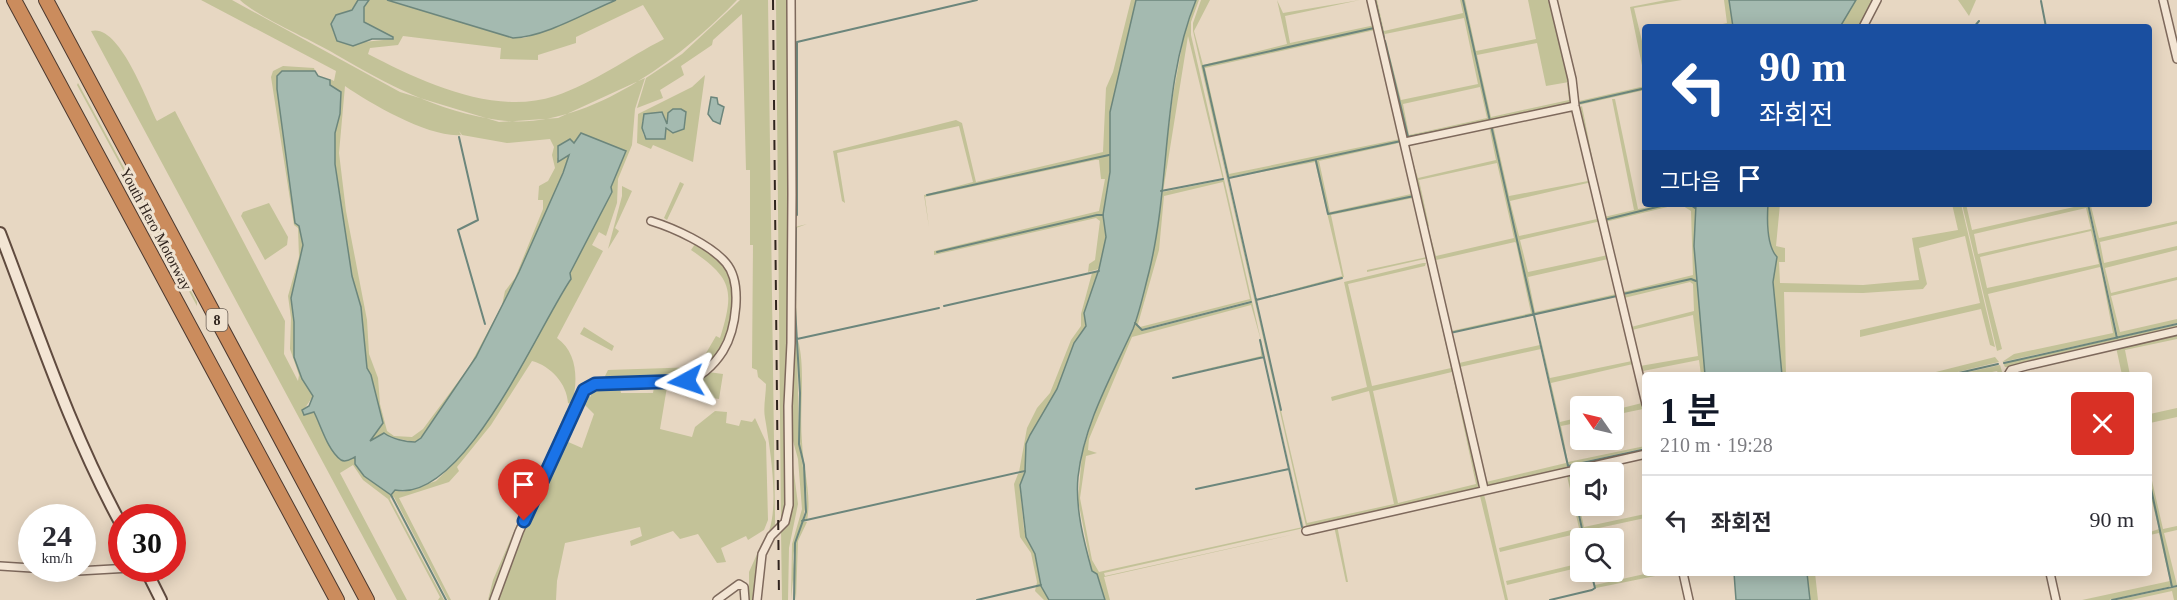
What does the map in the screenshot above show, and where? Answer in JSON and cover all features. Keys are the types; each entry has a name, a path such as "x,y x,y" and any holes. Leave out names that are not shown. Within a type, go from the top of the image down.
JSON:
{"highway":[{"name":"Youth Hero Motorway","path":"14,0 337,600"},
{"name":"Youth Hero Motorway","path":"46,0 367,600"}],"street":[{"path":"757,600 762,554 771,536 785,522 789,505 791,0"},
{"path":"1371,0 1484,489"},
{"path":"1553,0 1574,87 1575,106 1642,387"},
{"path":"1865,24 1877,0"},
{"path":"2163,0 2177,59"},
{"path":"1405,142 1575,106"},
{"path":"494,600 519,532 582,392 595,384 686,381 709,368 726,345 735,300 734,283 728,266 719,256 682,232 651,221"},
{"path":"0,233 102,489 110,504"},
{"path":"2010,372 2026,366 2177,331"},
{"path":"1306,531 1642,455"},
{"path":"0,566 18,567"},
{"path":"1684,576 1689,600"},
{"path":"2051,576 2056,600"},
{"path":"152,582 161,600"},
{"path":"717,600 739,584 744,587 745,600"}],"green space":[{"path":"201,0 232,0 400,92 499,122 558,118 645,78 635,109 632,145 618,179 617,203 606,236 599,232 592,245 603,251 557,338 564,344 573,359 575,386 572,404 568,403 565,389 557,377 546,367 532,361 491,425 457,467 459,471 449,482 399,498 451,600 448,600 394,497 391,496 390,499 444,600 438,600 440,597 388,499 363,480 353,465 340,473 407,600 397,600 91,31 101,32 112,39 121,50 139,81 157,121 175,111 285,321 284,354 298,381 299,375 290,349 291,318 288,296 299,257 298,228 294,225 271,77 273,71 283,66 314,68 315,71 282,71 277,89 295,223 299,226 303,245 291,298 294,357 302,379 313,396 305,408 304,415 314,412 331,448 355,456 355,464 369,480 403,492 436,481 459,458 494,410 571,279 570,273 612,192 611,187 626,151 581,134 573,143 570,139 558,146 557,158 570,153 563,173 519,272 476,357 421,438 415,442 389,437 369,442 383,423 371,375 367,368 361,307 352,276 335,164 335,133 340,114 341,92 330,85 330,79 334,81 336,71","holes":["345,86 401,118 433,131 461,135 459,131 462,135 507,143 550,139 554,147 552,155 555,168 548,181 539,186 538,200 543,200 543,209 515,278 505,291 502,305 469,367 423,429 412,437 394,436 387,431 380,404 378,378 369,354 367,320 346,211 339,153"]},
{"path":"240,0 358,0 351,10 342,13 333,32 338,37 354,43 393,39 364,22 364,7 369,0 387,0 513,38 524,38 616,0 737,0 689,45 629,87 597,103 564,115 531,121 498,120 434,104 374,76","holes":["643,5 664,39 569,91 532,101 508,102 459,93 411,75 368,54 370,48 398,45 403,36 501,48 500,59 538,60 538,55 576,43 576,37"]},
{"path":"740,0 768,0 775,516 775,525 769,531 773,491 764,414 766,384 758,377 757,370 752,368 753,245 750,245 750,170 746,170 742,14 713,40 712,45 681,66 684,75 660,90 663,98 637,108 646,78 682,54"},
{"path":"776,0 789,0 787,509 781,521"},
{"path":"793,0 796,0 797,218 795,215"},
{"path":"1131,0 1136,0 1110,112 1110,172 1103,215 1106,237 1099,269 1088,272 1089,264 1095,260 1100,221 1096,218 934,255 934,251 1099,211 1105,179 1101,179 1099,160 925,197 929,227 924,195 973,182 959,126 837,153 845,203 842,201 833,151 956,120 962,123 976,182 1103,152 1106,88 1113,72"},
{"path":"1196,0 1199,0 1191,22 1191,35 1261,341 1263,357 1172,377 1261,356 1260,337 1251,305 1132,337 1089,439 1088,450 1097,453 1086,456 1080,498 1092,560 1099,572 1303,527 1265,360 1304,528 1104,573 1105,576 1295,534 1104,577 1110,600 1105,600 1097,574 1092,571 1078,500 1082,453 1095,412 1133,327 1155,231 1173,95 1184,35","holes":["1188,36 1223,180 1163,192","1223,182 1250,299 1140,327 1142,329 1250,301 1251,303 1142,331 1136,324 1138,324 1159,250 1164,196"]},
{"path":"1201,0 1210,0 1194,31 1203,65 1287,44 1277,0 1283,13 1360,0 1285,16 1290,43 1375,25 1375,30 1205,68 1229,174 1400,139 1405,149 1401,148 1399,143 1319,161 1330,212 1411,194 1404,153 1429,258 1367,272 1367,270 1427,257 1413,198 1331,215 1344,277 1257,299 1342,276 1315,162 1229,178 1315,160 1229,177 1219,142 1307,523 1394,504 1369,391 1332,401 1331,397 1367,387 1344,282 1423,263 1426,263 1425,266 1348,284 1372,386 1451,368 1428,265 1431,262 1479,488 1306,526 1193,31 1193,23","holes":["1452,372 1476,484 1398,503 1373,391"]},
{"path":"1373,0 1377,0 1384,31 1463,13 1460,0 1465,0 1476,51 1536,39 1528,0 1550,0 1569,82 1546,86 1537,43 1477,55 1491,117 1569,100 1567,83 1570,83 1573,104 1408,139 1384,41 1391,67 1386,41 1401,100 1478,84 1464,18 1385,34 1383,38","holes":["1480,87 1487,118 1409,135 1403,104"]},
{"path":"1666,0 1682,0 1634,8 1642,41 1642,65 1630,7"},
{"path":"1724,0 1729,0 1733,24 1723,24 1727,23"},
{"path":"1856,0 1874,0 1861,24 1842,24"},
{"path":"1958,0 1976,0 1969,16"},
{"path":"705,75 693,162 653,145 651,149 637,143 638,114 692,87","holes":["663,113 667,124 668,113 670,129 666,128 665,139 646,139 643,134 642,121"]},
{"path":"78,83 197,302 197,306 77,85"},
{"path":"1642,87 1642,91 1579,105 1579,101"},
{"path":"1612,99 1615,99 1638,209 1668,207 1605,222 1617,277 1578,109 1582,106 1604,217 1634,210"},
{"path":"1558,110 1561,111 1493,125 1509,196 1588,181 1587,159 1592,182 1510,201 1519,236 1597,219 1590,187 1593,187 1601,221 1520,240 1528,272 1608,255 1602,224 1617,287 1608,259 1528,277 1535,312 1616,294 1618,290 1638,381 1633,364 1551,383 1560,422 1570,420 1570,424 1561,426 1568,462 1642,447 1642,449 1582,462 1570,462 1568,465 1535,315 1550,378 1632,361 1617,296 1450,333 1459,363 1540,345 1541,349 1460,367 1486,482 1566,463 1570,469 1488,486 1483,481 1438,284 1451,331 1531,313 1516,243 1436,260 1437,280 1427,232 1429,231 1436,256 1514,238 1497,163 1419,180 1429,226 1426,228 1408,146 1418,178 1496,160 1489,126 1491,124"},
{"path":"680,182 684,184 667,220 664,218"},
{"path":"622,186 632,191 615,228 619,231 608,249 622,196"},
{"path":"269,203 288,237 287,245 265,260 241,216 243,212"},
{"path":"1685,207 1696,207 1694,246 1705,372 1701,372 1699,360 1643,371 1642,387 1634,350 1636,350 1640,366 1698,356 1693,315 1632,330 1633,345 1625,313 1631,327 1694,311 1693,284 1690,282 1624,298 1625,311 1618,282 1623,292 1693,275 1691,211"},
{"path":"1768,207 1780,207 1776,246 1785,248 1785,262 1779,262 1780,283 1863,285 1919,280 1912,238 1958,230 1953,207 1962,207 1995,347 1990,345 1981,309 1860,337 1860,330 1980,303 1965,236 1919,248 1927,284 1923,289 1863,293 1784,292 1786,372 1782,372 1773,282 1777,257 1769,239"},
{"path":"1963,207 1967,207 1972,230 2074,207 2088,207 2117,337 2002,362 2014,354 2113,333 2100,267 1988,294 2002,349 1997,351","holes":["2086,208 2091,229 1978,254 1974,234","2091,231 2099,264 1987,288 1980,257"]},
{"path":"2090,207 2099,238 2177,221 2177,224 2100,242 2104,263 2177,246 2177,250 2105,268 2111,293 2177,277 2177,280 2111,296 2120,332 2177,319 2177,323 2118,337"},
{"path":"807,224 796,228 795,245 799,443 806,496 799,532 803,522 807,522 798,541 796,600 793,579 791,600 792,544 802,509 798,459 790,430 795,227"},
{"path":"695,244 721,263 730,280 732,311 728,328 714,357 704,368 685,378 651,381 609,379 605,376 608,370 698,367 716,336 720,338 728,308 726,287 722,277 715,269 691,250"},
{"path":"1098,272 1084,313 1086,326 1074,343 1057,389 1030,435 1026,444 1025,470 1019,472 1027,428 1037,408 1050,393 1071,340 1081,326 1081,314 1092,273"},
{"path":"2177,325 2177,329 2010,367 2005,367 2003,363"},
{"path":"584,327 614,346 612,351 580,334"},
{"path":"2177,332 2177,339 2125,350 2129,372 2121,372 2116,347"},
{"path":"798,340 802,364 801,429 808,491 807,521 804,521 807,492 800,442"},
{"path":"1995,357 1999,362 1957,372 1936,372"},
{"path":"2000,365 2002,372 1997,371 1968,372"},
{"path":"708,372 723,374 719,399 713,398 712,403 700,398 700,380"},
{"path":"654,387 667,387 660,429 692,437 695,427 715,411 727,412 726,423 739,426 741,420 752,422 755,418 766,442 768,520 764,530 748,540 746,536 721,548 726,562 717,563 698,534 680,539 673,531 631,546 630,541 642,536 640,527 565,543 557,581 556,600 496,600 519,540 566,441 582,448 594,414 584,404 585,399 588,401 586,398 588,395 591,397 590,394 593,391 601,389 620,388 621,393 653,393"},
{"path":"1642,403 1642,409 1624,413 1624,408"},
{"path":"2177,408 2177,417 2152,423 2152,414"},
{"path":"566,411 569,416 504,561 491,600 488,600 493,580"},
{"path":"791,450 798,504 789,548 788,600 782,600 781,529 787,521 792,502"},
{"path":"1642,451 1642,454 1602,462 1591,462"},
{"path":"1025,472 1020,486 1024,529 1035,554 1041,584 1036,586 1031,553 1020,537 1014,484 1018,474"},
{"path":"1568,472 1570,481 1570,489 1567,476 1490,493"},
{"path":"2152,481 2163,529 2177,526 2177,530 2164,533 2177,585 2109,600 2082,600 2170,581 2159,533 2152,535 2152,531 2159,529 2152,502"},
{"path":"1483,491 1508,600 1505,600 1479,492"},
{"path":"1642,515 1642,519 1599,528 1583,528 1580,516 1584,527"},
{"path":"1337,525 1348,582 1346,582 1334,526"},
{"path":"1570,530 1570,535 1500,552 1499,548"},
{"path":"762,543 754,600 749,600 749,572"},
{"path":"1570,566 1570,570 1507,585 1506,581"},
{"path":"1642,575 1655,576 1596,588 1595,585 1624,582 1624,579"},
{"path":"1807,576 1815,576 1818,600 1810,600"},
{"path":"1036,586 1041,586 1049,600 1044,600 1035,591"},
{"path":"2177,587 2177,600 2174,600 2172,591 2131,600 2117,600"}],"shaded area":[{"path":"358,0 369,0 364,7 364,22 393,39 372,39 353,46 337,41 331,24 336,15 352,10"},
{"path":"387,0 616,0 552,29 513,38"},
{"path":"1136,0 1196,0 1177,66 1156,238 1140,308 1133,329 1092,420 1081,457 1077,489 1083,537 1092,571 1097,574 1105,600 1049,600 1041,586 1035,554 1026,537 1020,485 1025,472 1026,444 1057,389 1074,343 1086,326 1084,313 1099,269 1106,237 1103,215 1110,172 1110,112"},
{"path":"1729,0 1856,0 1842,24 1733,24"},
{"path":"282,71 315,71 318,76 330,80 330,85 341,92 340,114 335,133 335,164 352,276 361,307 367,368 371,375 383,423 370,441 384,433 407,441 415,442 421,438 476,357 519,272 563,173 569,155 558,162 558,146 570,139 574,143 581,133 626,151 611,187 612,192 570,273 571,279 497,408 472,442 447,470 421,487 395,490 391,495 364,476 355,464 355,457 345,461 336,456 314,412 304,415 302,410 309,406 313,396 302,379 294,357 291,298 303,245 299,226 295,223 277,89 277,76"},
{"path":"711,97 717,98 718,104 724,107 720,124 713,121 708,114"},
{"path":"673,109 686,112 684,129 673,133 666,128 665,139 646,139 642,128 644,114 662,112 667,124 668,113"},
{"path":"1696,207 1768,207 1769,239 1777,257 1773,282 1782,372 1705,372 1694,246"},
{"path":"1734,576 1807,576 1810,600 1736,600"}],"waterway":[{"path":"797,215 797,42 977,0"},
{"path":"1375,0 1384,38"},
{"path":"1463,0 1490,121"},
{"path":"2041,1 2045,24"},
{"path":"1281,410 1203,66 1374,28"},
{"path":"1385,41 1408,137 1466,126"},
{"path":"1580,103 1642,89"},
{"path":"1504,118 1572,103"},
{"path":"1491,125 1568,466 1642,450"},
{"path":"459,137 478,220 458,230 485,324"},
{"path":"1229,178 1401,141"},
{"path":"927,195 1109,155"},
{"path":"1316,161 1328,214 1414,196"},
{"path":"1161,191 1223,179"},
{"path":"1604,220 1657,207"},
{"path":"2089,207 2117,338"},
{"path":"937,252 1103,215"},
{"path":"794,600 795,543 806,512 804,465 799,444 800,393 795,307 796,228"},
{"path":"944,306 1099,271"},
{"path":"1256,300 1342,278"},
{"path":"1623,294 1691,279 1696,281"},
{"path":"1450,333 1617,296"},
{"path":"1135,323 1142,330 1251,302"},
{"path":"797,339 939,308"},
{"path":"2004,363 2177,324"},
{"path":"1260,340 1302,527"},
{"path":"1173,378 1264,357"},
{"path":"1963,372 1998,364"},
{"path":"1196,489 1289,469"},
{"path":"802,521 1025,471"},
{"path":"2152,493 2172,587"},
{"path":"391,495 446,600"},
{"path":"1579,516 1582,528"},
{"path":"1550,600 1592,590 1595,588 1594,582"},
{"path":"977,600 1041,585"},
{"path":"2112,600 2177,586"}],"railway":[{"path":"773,0 779,600"}],"route":[{"path":"524,521 584,390 595,384 604,383 663,384 686,381"}]}
